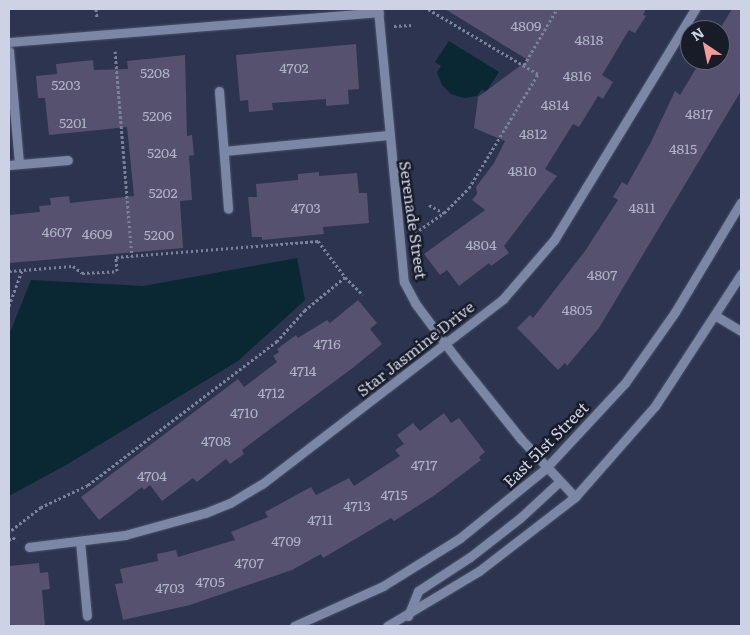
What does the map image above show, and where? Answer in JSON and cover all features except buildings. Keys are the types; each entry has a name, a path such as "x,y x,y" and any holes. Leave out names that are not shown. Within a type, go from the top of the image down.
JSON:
{"street":[{"name":"Star Jasmine Drive","path":"28,547 80,542 164,526 230,503 262,484 445,344 521,282 554,240 695,9"},
{"name":"Serenade Street","path":"378,10 388,134 404,282 445,344 546,468 575,497"},
{"path":"9,42 378,10"},
{"path":"9,51 19,164"},
{"path":"219,91 228,209"},
{"path":"224,151 388,134"},
{"path":"9,165 68,160"},
{"name":"East 51st Street","path":"294,626 383,586 460,538 546,468 624,383 675,312 741,202"},
{"path":"387,626 407,616 479,571 575,497 655,406 716,316 741,274"},
{"path":"716,316 741,331"},
{"path":"407,616 418,591 520,518 559,482"},
{"path":"80,542 87,616"}],"path":[{"path":"96,9 97,18"},
{"path":"413,234 444,213 469,188 538,74 428,9"},
{"path":"524,65 558,9"},
{"path":"392,27 411,25"},
{"path":"115,51 132,256"},
{"path":"429,205 444,213"},
{"path":"9,271 73,266 82,274 117,271 116,257 318,241 345,277 363,295"},
{"path":"9,306 22,270"},
{"path":"9,532 41,508 81,490 253,359 345,277"},
{"path":"15,527 19,534"}],"water":[{"path":"449,41 499,72 486,92 482,89 477,96 464,98 451,94 442,85 437,72 441,66 435,62"},
{"path":"297,258 305,300 238,361 66,465 9,496 9,335 31,280 143,286"}]}
